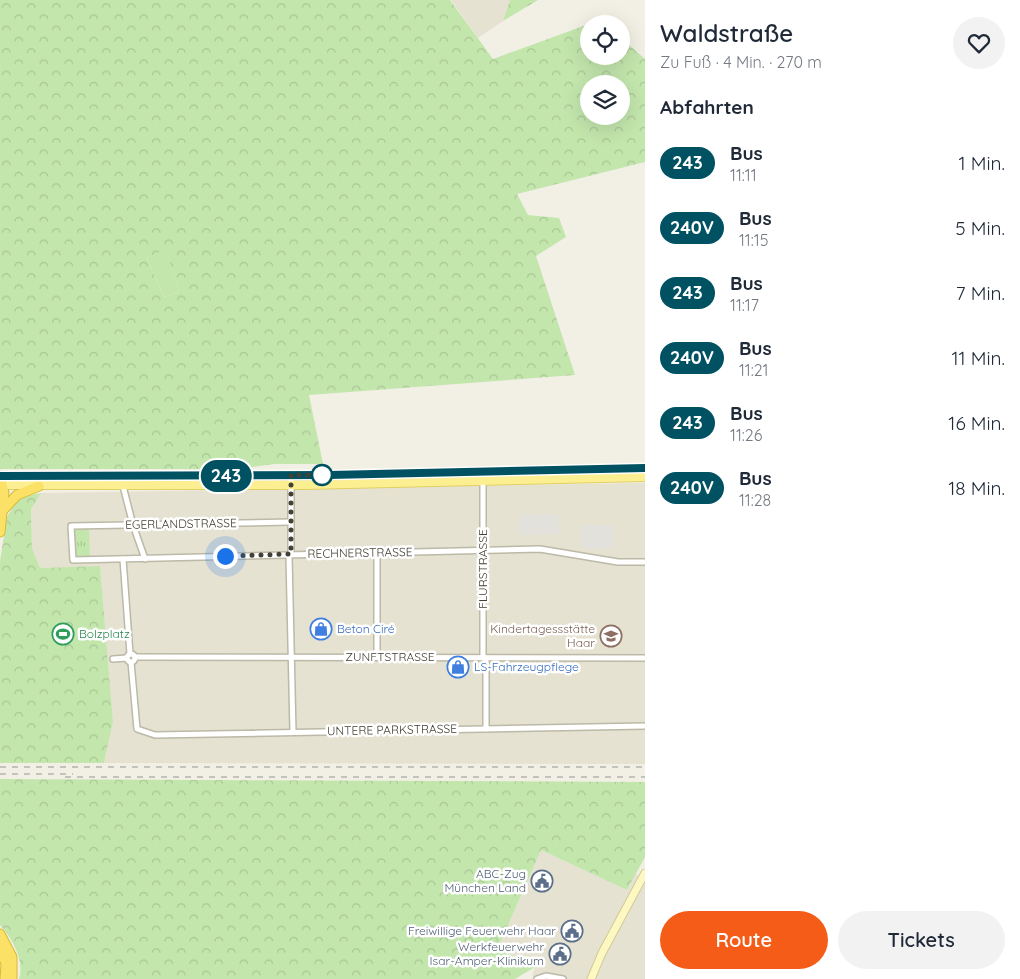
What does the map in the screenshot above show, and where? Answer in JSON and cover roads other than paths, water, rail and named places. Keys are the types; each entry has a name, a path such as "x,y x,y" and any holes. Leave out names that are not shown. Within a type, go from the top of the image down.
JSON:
{"highway":[{"path":"0,532 3,512 1,480"},
{"path":"3,512 11,498 39,486"},
{"path":"0,934 12,958 12,979"},
{"path":"0,948 6,964 5,979"}],"main road":[{"path":"1,480 645,468"},
{"path":"1,480 39,486 123,486 645,477"},
{"path":"591,979 602,953 645,873"}],"street":[{"path":"291,475 293,732"},
{"name":"FLURSTRASSE","path":"483,481 486,729"},
{"path":"123,486 133,525 145,559"},
{"name":"EGERLANDSTRASSE","path":"74,561 70,526 291,522"},
{"name":"RECHNERSTRASSE","path":"74,561 291,554 548,550 618,562 645,562"},
{"path":"377,553 377,657"},
{"path":"122,560 131,658"},
{"name":"ZUNFTSTRASSE","path":"113,659 291,657 645,658"},
{"name":"UNTERE PARKSTRASSE","path":"131,658 136,725 139,731 155,735 645,726"},
{"path":"537,979 546,976 563,979"}],"railway":[{"path":"0,767 645,767"},
{"path":"0,774 73,774"},
{"path":"65,777 645,777"}],"place":[{"name":"Beton Ciré","path":"321,629"},
{"name":"Bolzplatz","path":"63,634"},
{"name":"Kindertagessstätte Haar","path":"611,636"},
{"name":"LS-Fahrzeugpflege","path":"458,667"},
{"name":"ABC-Zug München Land","path":"542,881"},
{"name":"Freiwillige Feuerwehr Haar","path":"572,931"},
{"name":"Werkfeuerwehr Isar-Amper-Klinikum","path":"560,954"}]}
